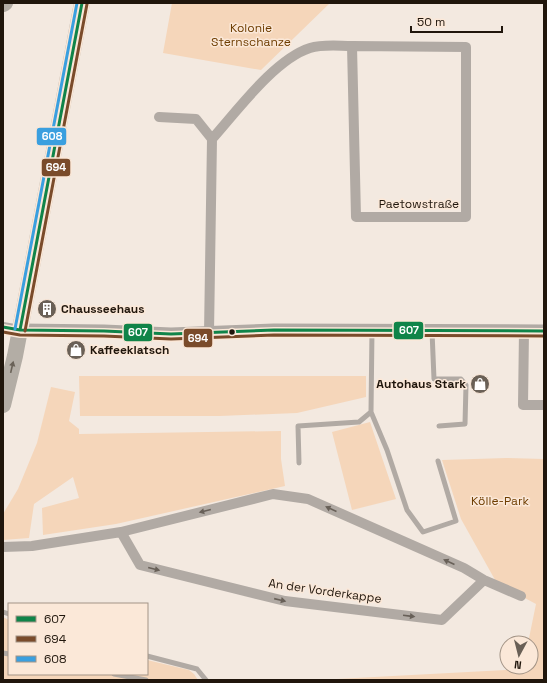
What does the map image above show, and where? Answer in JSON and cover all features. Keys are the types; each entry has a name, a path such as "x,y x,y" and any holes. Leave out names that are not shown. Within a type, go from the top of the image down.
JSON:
{"main road":[{"path":"3,405 20,330 81,11 73,3"}],"street":[{"name":"Paetowstraße","path":"212,139 267,77 292,56 311,48 323,46 352,46 466,47 466,217 356,217 352,46"},
{"path":"159,117 196,119 212,139 209,333"},
{"path":"3,327 20,330 104,331 171,334 274,330 544,331"},
{"path":"524,330 523,405 544,405"},
{"path":"3,548 32,546 121,532 273,494 308,498 464,568 484,580 521,596"},
{"name":"An der Vorderkappe","path":"121,532 140,565 285,601 442,620 484,580"}],"lane":[{"path":"372,330 371,412 387,450 407,510 423,532 456,521 438,461"},
{"path":"432,330 434,379 461,379 466,385 465,424 439,426"},
{"path":"299,463 298,426 359,422 371,412"},
{"path":"148,656 197,668 206,680"},
{"path":"119,675 146,680"}],"green space":[{"name":"Kolonie Sternschanze","path":"172,3 330,3 261,70 163,53"},
{"path":"79,376 366,376 366,397 297,413 220,416 80,416"},
{"path":"51,387 75,392 69,421 79,429 79,434 281,431 281,459 285,486 116,524 43,535 42,508 79,498 73,477 34,504 29,538 3,540 3,514 18,489 37,443"},
{"path":"370,422 396,499 352,510 332,432"},
{"name":"Kölle-Park","path":"506,458 544,459 544,680 318,680 499,670 499,675 539,675 539,635 530,635 536,604 499,587 461,519 442,460"},
{"path":"3,617 8,620 8,675 148,675 148,660 189,670 198,680 3,680"}],"transit line":[{"name":"608","path":"15,329 77,3"},
{"name":"607","path":"20,330 82,3"},
{"name":"694","path":"25,331 87,4"},
{"name":"607","path":"3,327 20,330 104,331 171,334 274,330 544,331"},
{"name":"694","path":"3,332 20,335 104,336 171,339 274,335 544,336"}],"place":[{"name":"Chausseehaus","path":"47,309"},
{"name":"Kaffeeklatsch","path":"76,350"},
{"name":"Autohaus Stark","path":"480,384"}]}
